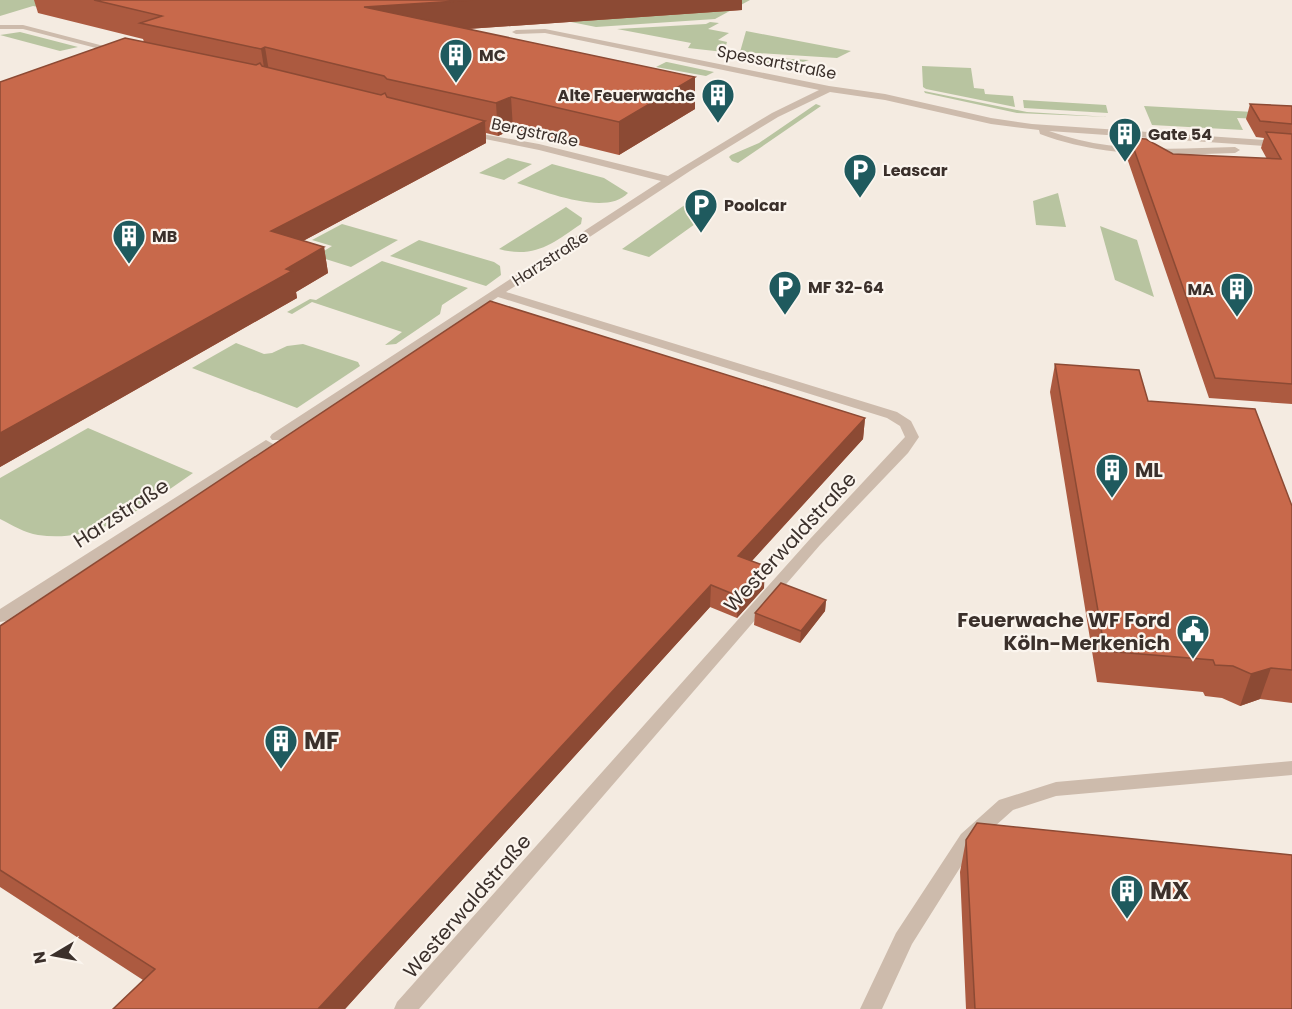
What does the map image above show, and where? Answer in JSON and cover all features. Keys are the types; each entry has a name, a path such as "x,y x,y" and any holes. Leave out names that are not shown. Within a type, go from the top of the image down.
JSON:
{"lane":[{"path":"0,27 23,27 125,52"},
{"name":"Spessartstraße","path":"516,32 545,31 829,89 885,97 991,121 1032,127"},
{"name":"Harzstraße","path":"0,618 670,180 800,99 829,89"},
{"path":"1032,127 1292,144"},
{"path":"1032,127 1062,140 1088,147 1173,150 1292,149"},
{"name":"Bergstraße","path":"463,132 498,141 539,147 670,180"},
{"name":"Westerwaldstraße","path":"405,1009 673,702 815,542 903,450 912,437 906,424 892,415 497,293"},
{"path":"871,1009 904,939 968,839 1006,805 1056,789 1292,768"}],"green space":[{"path":"0,0 70,0 44,8 33,6 0,16"},
{"path":"750,0 715,19 596,27 556,19"},
{"path":"719,23 708,29 729,33 718,40 727,42 724,52 688,48 691,43 617,29 706,24"},
{"path":"746,31 851,51 837,58 740,52"},
{"path":"20,32 78,47 60,51 0,35"},
{"path":"741,56 809,60 787,67 739,59"},
{"path":"666,62 714,72 706,76 656,67"},
{"path":"922,66 971,68 974,88 984,89 985,94 1013,96 1015,107 926,89 923,87"},
{"path":"924,91 1027,112 1109,117 1017,113"},
{"path":"1023,100 1106,105 1108,113 1024,108"},
{"path":"816,104 821,106 738,163 729,157 759,143"},
{"path":"1144,106 1292,114 1292,120 1237,118 1243,130 1152,125"},
{"path":"508,158 532,164 504,180 479,173"},
{"path":"552,164 604,178 628,193 618,200 605,203 590,202 558,196 517,183"},
{"path":"1058,193 1066,227 1036,225 1033,201"},
{"path":"689,202 716,209 649,257 622,249"},
{"path":"566,207 582,218 581,224 552,243 523,252 499,249"},
{"path":"342,224 398,240 351,267 316,256 332,246 312,240"},
{"path":"1100,226 1137,240 1154,297 1115,280"},
{"path":"419,240 494,262 500,266 501,275 486,286 390,256"},
{"path":"382,261 468,288 442,305 440,314 396,344 385,345 402,332 312,302 292,314 287,312 310,299 316,300"},
{"path":"236,343 264,354 287,346 303,344 358,362 360,366 297,408 192,368"},
{"path":"88,428 193,473 121,519 81,534 38,535 23,531 0,519 0,478"}],"building":[{"path":"94,0 473,0 364,7 695,77 619,122 511,97 496,103 387,79 384,76 265,47 261,49 140,23 162,16"},
{"name":"MB","path":"125,38 256,65 260,63 262,66 381,95 385,93 387,97 485,121 271,231 324,247 286,269 292,271 0,433 0,82"},
{"path":"1250,104 1292,106 1292,124 1260,121"},
{"path":"1266,132 1292,134 1292,384 1215,378 1130,138 1146,139 1173,154 1281,159"},
{"name":"MF","path":"490,301 865,418 738,556 765,566 738,596 711,585 318,1009 113,1009 155,969 0,870 0,626"},
{"path":"1055,364 1139,370 1148,401 1255,409 1292,506 1292,670 1271,668 1251,674 1233,666 1215,665 1213,660 1105,651"},
{"path":"781,583 826,600 801,631 755,613"},
{"name":"MX","path":"977,823 1292,855 1292,1009 975,1009 966,840"}],"place":[{"name":"MC","path":"456,84"},
{"name":"Alte Feuerwache","path":"718,124"},
{"name":"Gate 54","path":"1125,163"},
{"name":"Leascar","path":"860,199"},
{"name":"Poolcar","path":"701,234"},
{"name":"MB","path":"129,265"},
{"name":"MF 32-64","path":"785,316"},
{"name":"MA","path":"1237,318"},
{"name":"ML","path":"1112,499"},
{"name":"Feuerwache WF Ford Köln-Merkenich","path":"1193,660"},
{"name":"MF","path":"281,770"},
{"name":"MX","path":"1127,920"}]}
